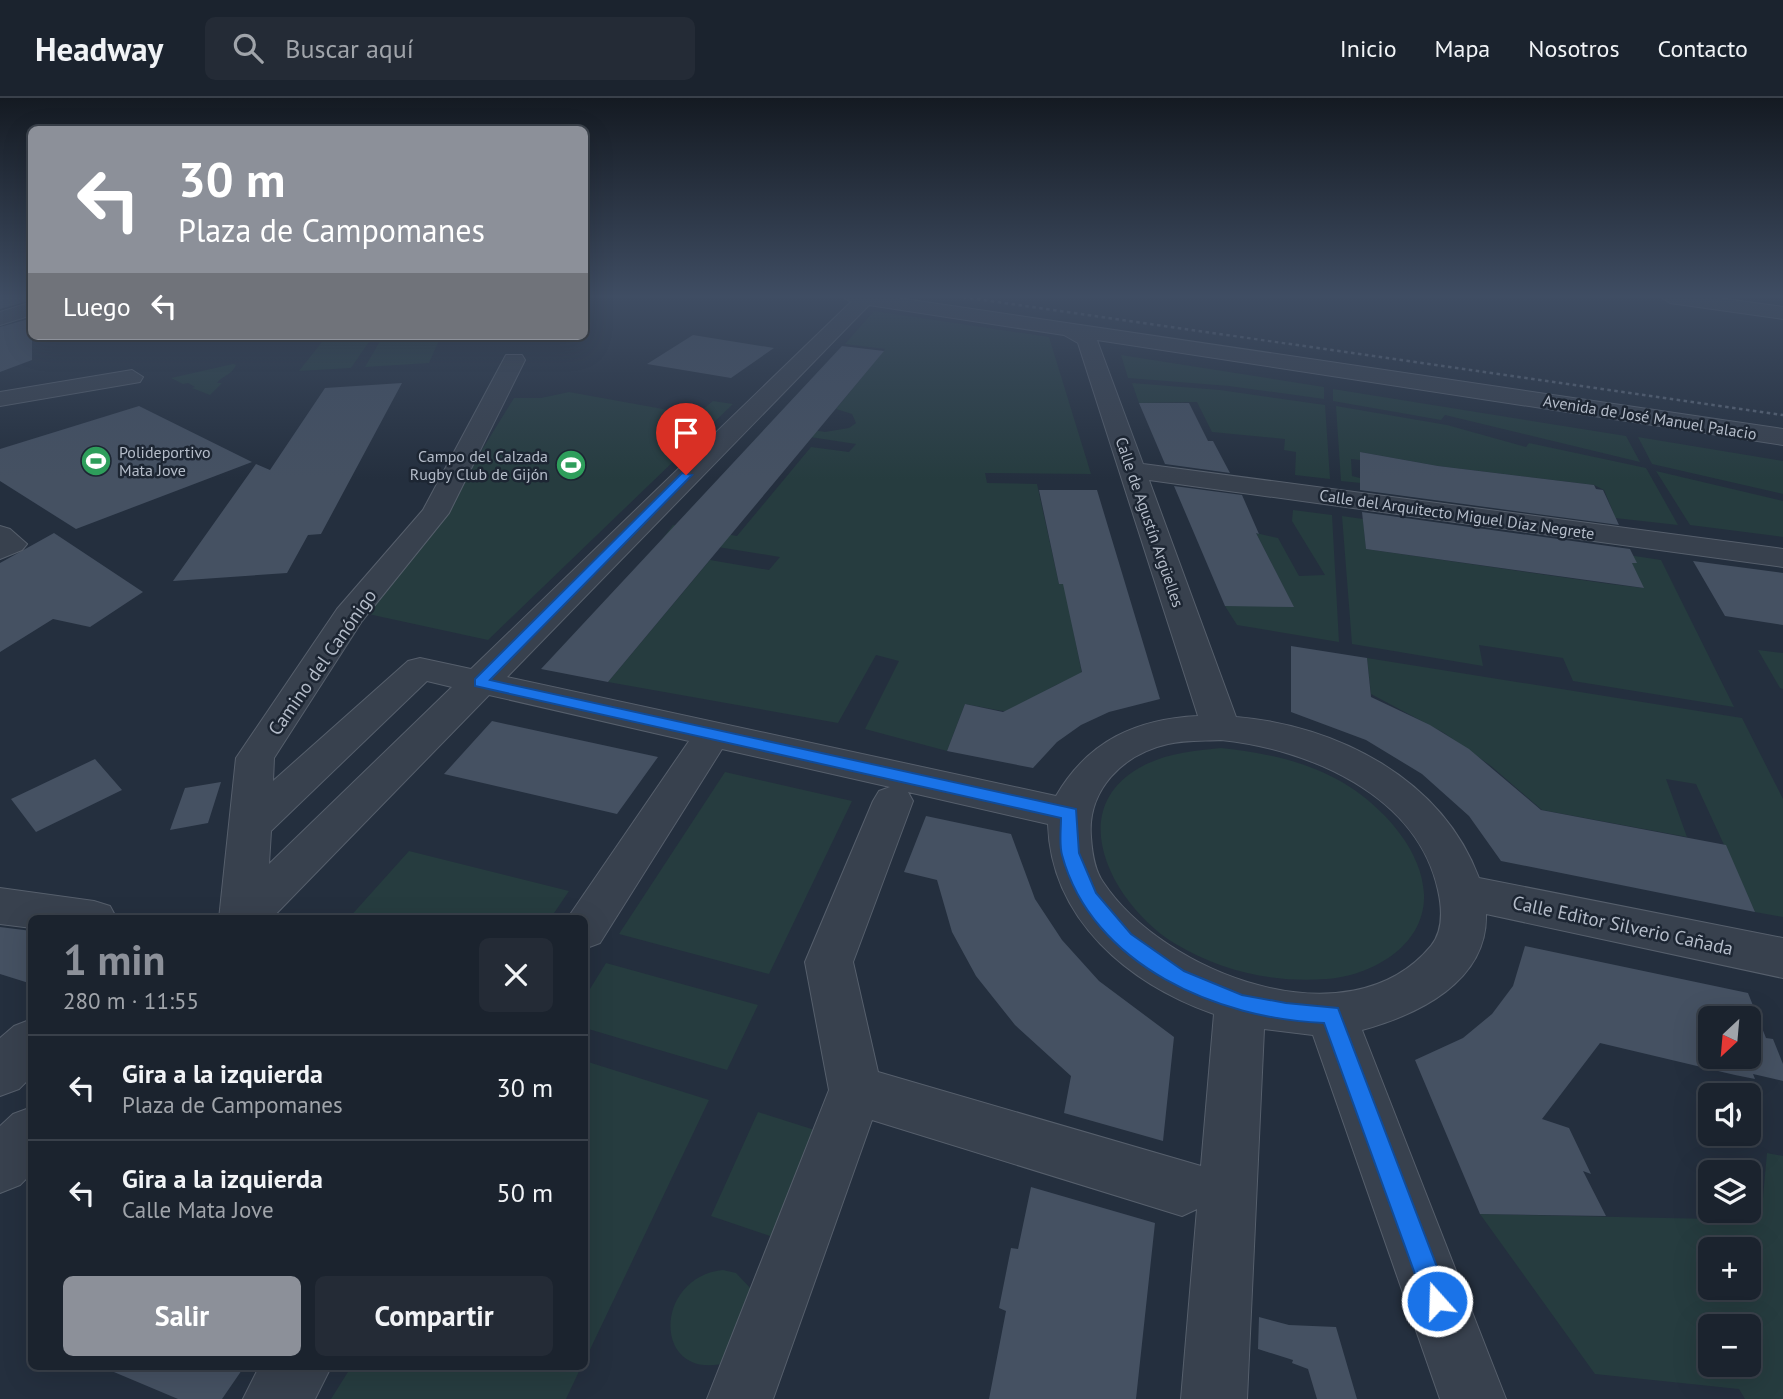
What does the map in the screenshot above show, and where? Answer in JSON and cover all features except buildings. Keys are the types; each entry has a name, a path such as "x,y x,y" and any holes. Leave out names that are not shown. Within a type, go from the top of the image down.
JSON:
{"street":[{"path":"245,915 800,358"},
{"name":"Calle de Agustín Argüelles","path":"1093,358 1221,728"},
{"name":"Avenida de José Manuel Palacio","path":"1261,358 1783,437"},
{"name":"Camino del Canónigo","path":"243,915 255,758 349,617 435,513 514,360"},
{"path":"0,399 132,377"},
{"name":"Calle del Arquitecto Miguel Díaz Negrete","path":"1132,470 1783,558"},
{"path":"0,535 12,544 0,551"},
{"path":"250,826 420,669 1070,814"},
{"path":"1221,728 1273,734 1324,750 1373,776 1415,809 1446,849 1463,892 1461,936 1437,975 1392,1002 1331,1014 1286,1012 1240,1003 1177,977 1124,940 1088,897 1070,853 1070,814 1088,776 1121,748 1167,732 1221,728"},
{"path":"588,924 703,750"},
{"path":"740,1399 856,1090 836,1008 829,962 893,801"},
{"name":"Calle Editor Silverio Cañada","path":"1463,892 1783,958"},
{"path":"0,906 65,915"},
{"path":"1214,1399 1240,1003"},
{"path":"1331,1014 1473,1399"},
{"path":"0,1072 28,1046"},
{"path":"856,1090 1182,1187"},
{"path":"0,1165 28,1137"},
{"path":"276,1399 296,1370"}],"green space":[{"path":"309,358 358,358 351,368 299,371"},
{"path":"370,358 431,358 429,363 365,367"},
{"path":"878,358 1055,358 1091,474 985,473 987,483 1037,484 1059,584 1125,584 1073,629 1082,674 1008,712 965,704 947,751 865,729 899,661 876,655 838,723 608,682 710,560 769,570 780,557 663,538 673,525 737,536 811,447 849,452 856,444 764,430 771,423 825,432 849,428 856,423 852,414 836,409"},
{"path":"1122,358 1138,358 1324,387 1324,399 1229,386 1128,378"},
{"path":"236,365 234,368 219,380 217,383 222,383 210,395 192,388 195,387 188,383 183,384 171,378"},
{"path":"1132,383 1220,390 1325,405 1330,479 1295,475 1296,452 1284,450 1285,439 1212,432 1197,402 1139,403"},
{"path":"1333,389 1626,436 1640,462 1445,415 1441,420 1333,401"},
{"name":"Campo del Calzada Rugby Club de Gijón","path":"569,392 696,415 713,401 733,404 488,640 359,612 441,516 514,398 541,398"},
{"path":"1336,406 1447,425 1526,447 1529,443 1646,468 1678,525 1606,517 1614,514 1604,490 1594,485 1438,466 1360,452 1360,460 1351,459 1352,476 1360,478 1361,483 1341,481"},
{"path":"1638,437 1783,461 1783,494 1652,464"},
{"path":"1656,471 1783,501 1783,537 1690,525"},
{"path":"1293,510 1332,515 1339,642 1237,625 1225,606 1293,606 1256,533 1278,538 1299,576 1325,575 1292,521"},
{"path":"1342,516 1363,519 1366,549 1610,584 1643,588 1628,555 1661,560 1734,707 1573,681 1563,658 1479,645 1483,666 1352,644"},
{"path":"1758,650 1783,653 1783,689 1780,688"},
{"path":"1367,658 1742,718 1783,799 1783,917 1755,912 1696,784 1666,779 1687,837 1542,810 1491,766 1444,733 1371,694"},
{"path":"1221,748 1274,756 1325,773 1368,800 1401,835 1417,863 1424,894 1416,929 1393,955 1361,972 1343,977 1306,980 1267,977 1228,968 1192,953 1153,927 1134,907 1117,884 1106,859 1101,834 1104,809 1116,787 1139,768 1159,759"},
{"path":"725,772 852,801 769,974 619,934"},
{"path":"409,851 569,891 553,915 352,915"},
{"path":"606,963 758,1005 727,1070 588,1029 588,992"},
{"path":"588,1062 709,1100 588,1354"},
{"path":"758,1112 821,1132 779,1239 711,1216"},
{"path":"1767,1153 1783,1156 1783,1399 1745,1399 1739,1389 1595,1374 1480,1214 1698,1219 1698,1223 1761,1223"},
{"path":"723,1270 736,1273 755,1293 729,1362 704,1365 686,1358 675,1345 670,1327 673,1308 683,1291 700,1277"},
{"path":"349,1370 580,1370 566,1399 331,1399"}],"railway":[{"path":"1385,358 1783,415"}],"place":[{"name":"Polideportivo Mata Jove","path":"96,461"},
{"name":"Campo del Calzada Rugby Club de Gijón","path":"571,465"}],"route":[{"path":"686,475 480,682 1070,814 1070,853 1088,897 1124,940 1177,977 1240,1003 1286,1012 1331,1014 1437,1301"}]}
